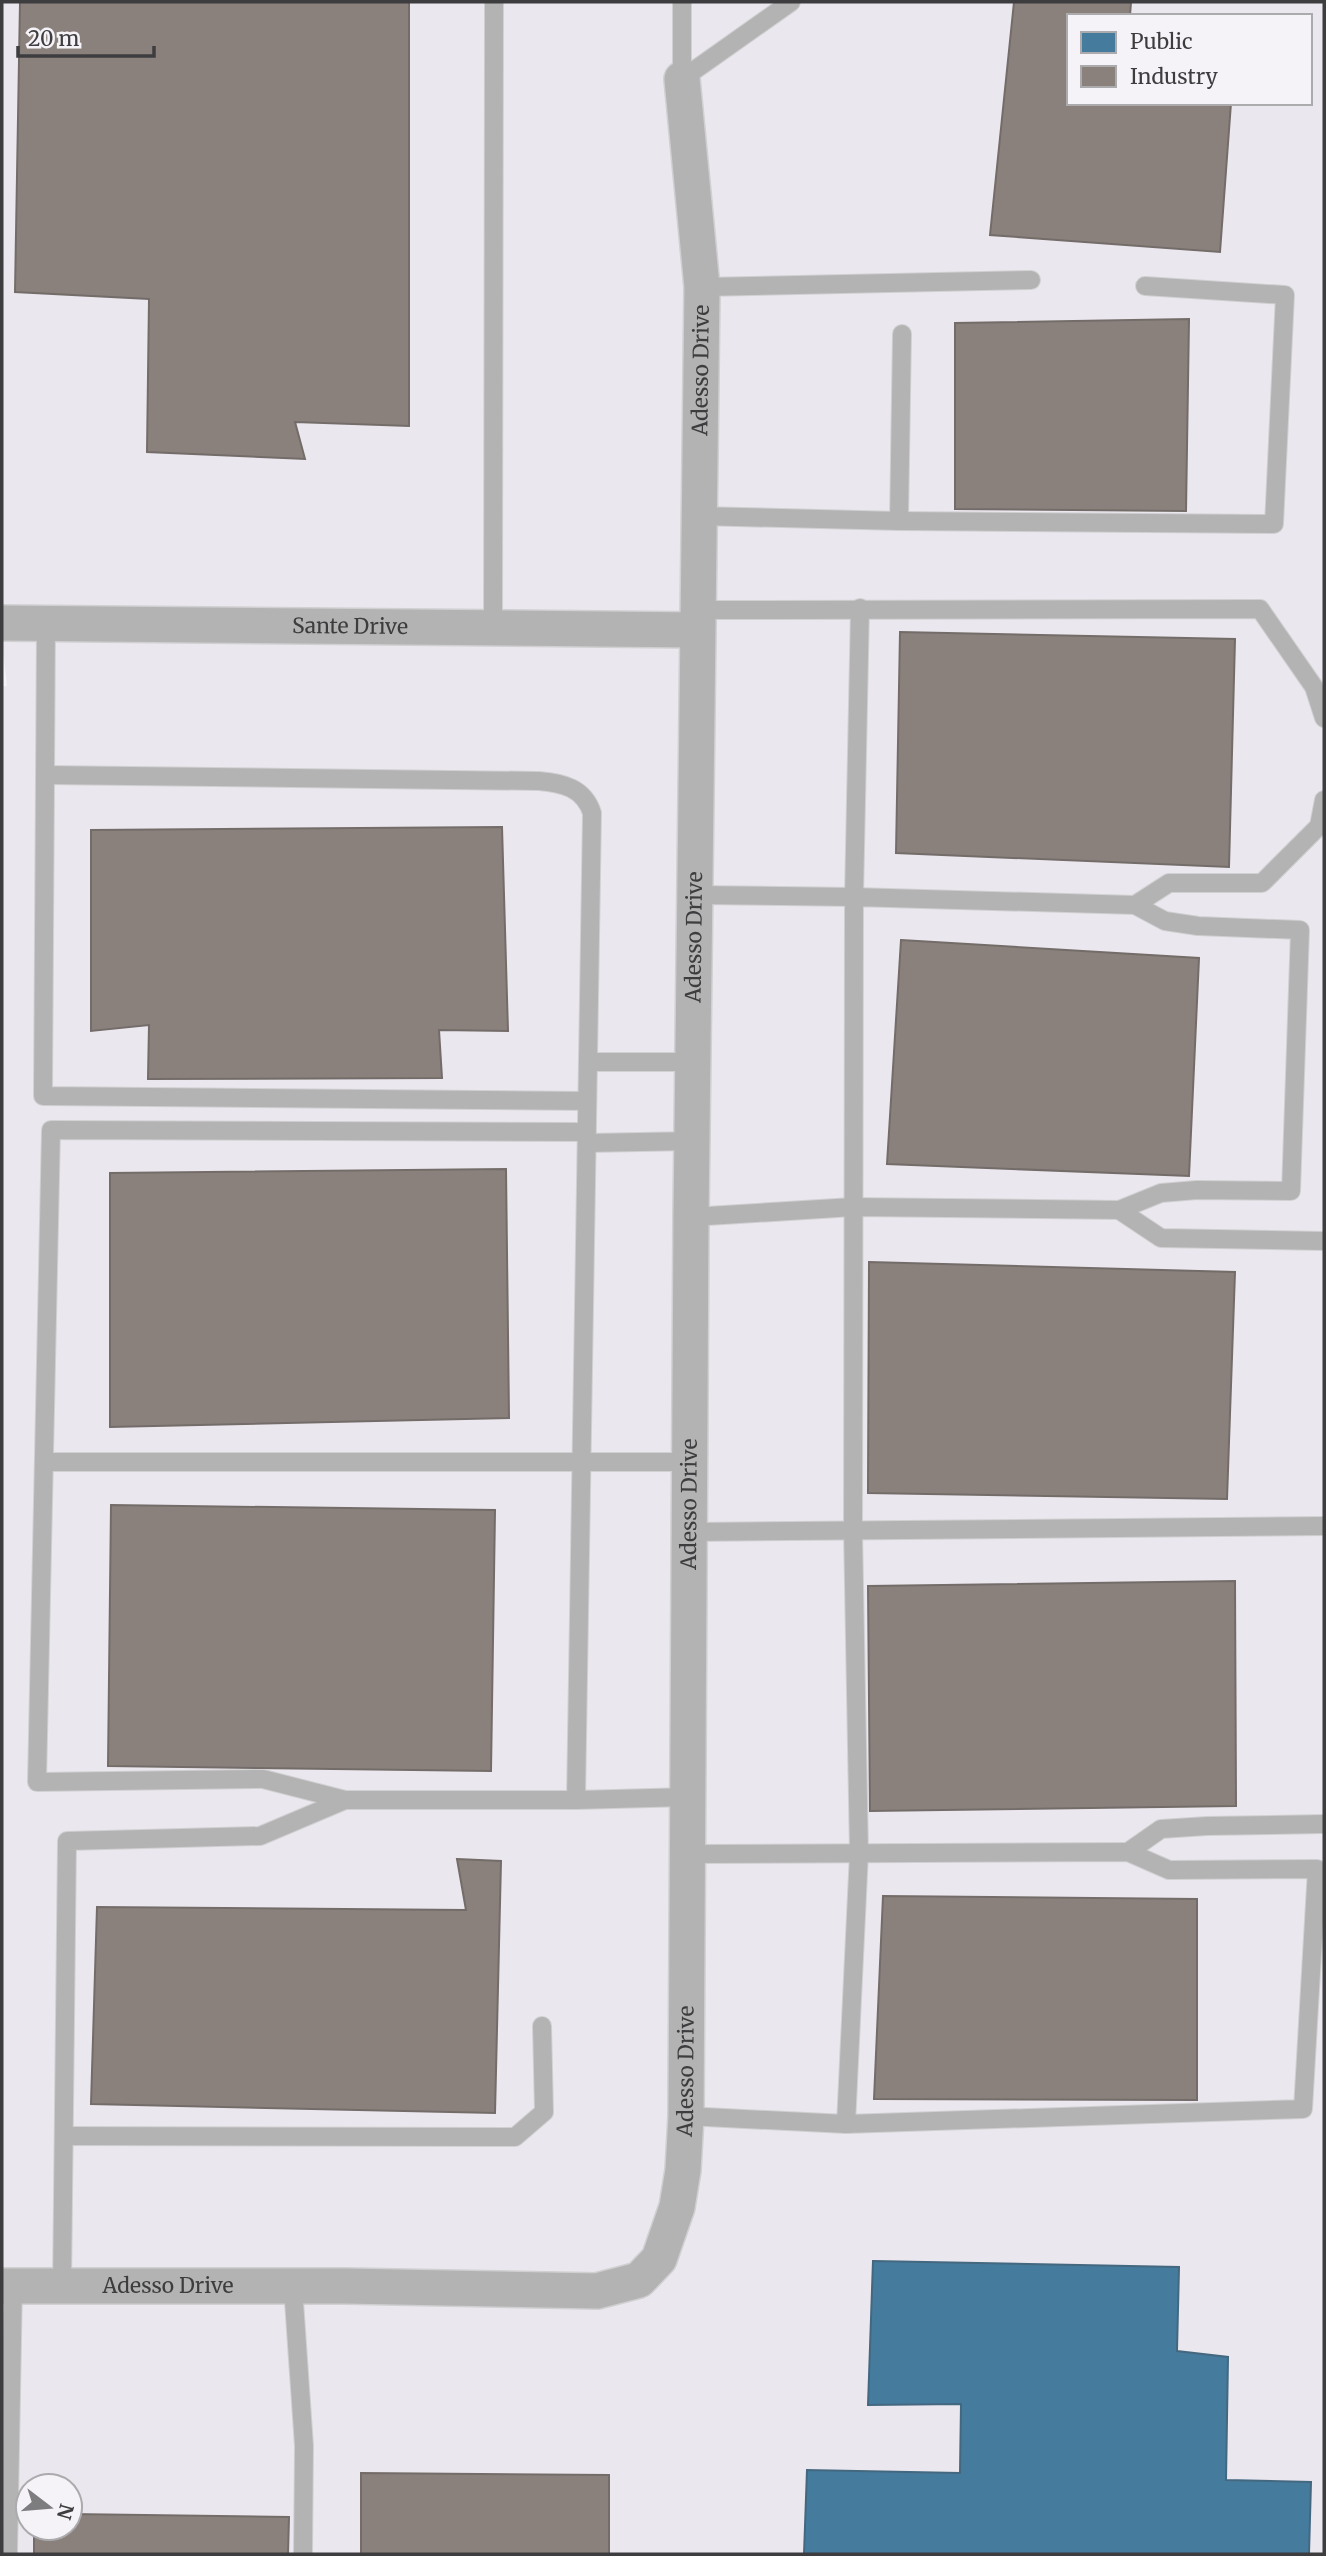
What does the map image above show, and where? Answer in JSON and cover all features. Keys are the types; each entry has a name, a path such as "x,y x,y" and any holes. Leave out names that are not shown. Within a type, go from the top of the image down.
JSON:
{"street":[{"name":"Adesso Drive","path":"7,2286 360,2286 597,2291 639,2280 659,2259 677,2207 684,2170 686,2116 691,1217 702,287 682,79"},
{"name":"Sante Drive","path":"2,623 493,630 698,620"}],"lane":[{"path":"493,630 494,2"},
{"path":"682,2 682,79"},
{"path":"682,79 791,2"},
{"path":"702,287 1031,280"},
{"path":"699,516 899,521 1274,524 1285,295 1145,286"},
{"path":"899,521 902,334"},
{"path":"846,2124 859,1853 853,1531 853,1208 854,897 860,608"},
{"path":"698,620 860,608 1260,609 1314,687 1324,719"},
{"path":"46,622 43,1096 587,1101"},
{"path":"46,775 539,781 572,787 589,804 592,813 576,1800"},
{"path":"1135,905 1169,883 1262,883 1319,826 1324,800"},
{"path":"691,1217 853,1208 1119,1210 1161,1193 1197,1190 1291,1191 1300,930 1198,926 1165,921 1135,905 696,895"},
{"path":"588,1062 694,1062"},
{"path":"688,1797 345,1800 263,1780 37,1782 51,1130 692,1141"},
{"path":"1119,1210 1161,1238 1324,1241"},
{"path":"44,1462 690,1462"},
{"path":"690,1532 1324,1526"},
{"path":"62,2286 67,1841 260,1836 345,1800"},
{"path":"1129,1852 1161,1829 1324,1824"},
{"path":"686,2116 846,2124 1303,2109 1317,1869 1168,1870 1129,1852 688,1854"},
{"path":"64,2136 516,2137 544,2112 542,2026"},
{"path":"7,2286 8,2554"},
{"path":"293,2287 304,2446 303,2554"}],"shaded area":[{"path":"2,2 1324,2 1324,2554 2,2554 2,686 7,686 2,644"}],"building: Public":[{"path":"873,2261 1179,2267 1177,2351 1228,2357 1226,2480 1311,2482 1309,2554 804,2554 807,2470 960,2473 961,2404 868,2405"}],"building: Industry":[{"path":"20,2 409,2 409,426 295,422 305,459 147,452 149,299 15,292"},
{"path":"1014,2 1131,2 1130,14 1067,14 1067,105 1231,105 1220,252 990,235"},
{"path":"1189,319 1186,511 955,509 955,323"},
{"path":"900,632 1235,639 1229,867 896,853"},
{"path":"502,827 508,1031 439,1030 442,1078 148,1079 149,1025 91,1031 91,830"},
{"path":"901,940 1199,958 1189,1176 887,1164"},
{"path":"506,1169 509,1418 110,1427 110,1173"},
{"path":"869,1262 1235,1272 1227,1499 868,1493"},
{"path":"111,1505 495,1510 491,1771 108,1766"},
{"path":"1235,1581 1236,1806 870,1811 868,1586"},
{"path":"457,1859 501,1861 495,2113 91,2104 97,1907 466,1910"},
{"path":"883,1896 1197,1899 1197,2100 874,2099"},
{"path":"361,2473 609,2475 609,2554 361,2554"},
{"path":"84,2514 289,2517 288,2554 34,2554 34,2542 84,2542"}]}
